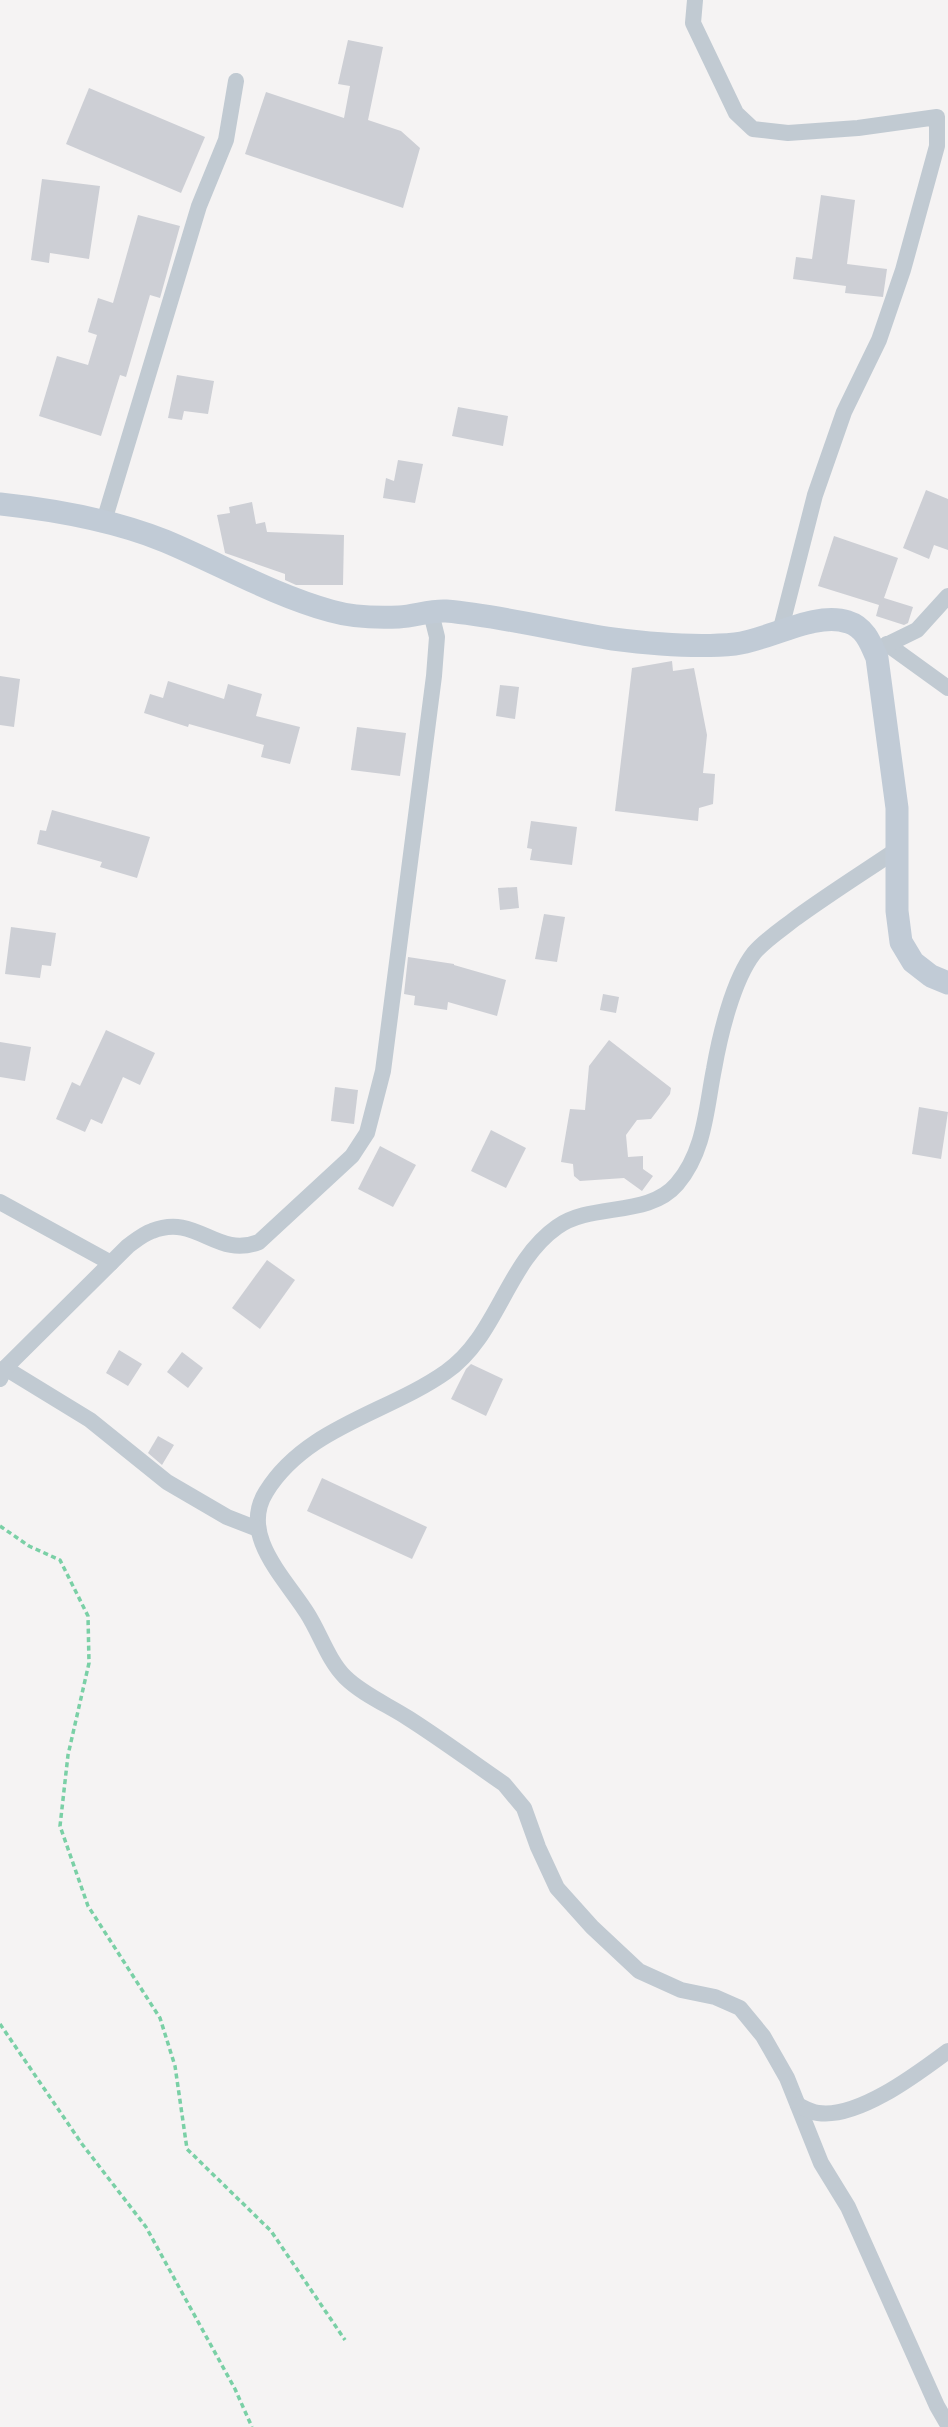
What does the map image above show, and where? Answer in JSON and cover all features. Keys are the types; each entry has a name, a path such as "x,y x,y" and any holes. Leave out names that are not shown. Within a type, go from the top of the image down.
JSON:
{"street":[{"path":"695,0 693,23 736,113 753,128 788,133 834,130 943,113 937,146 902,271 879,340 844,412 815,495 780,632"},
{"path":"104,522 199,206 226,139 236,81"},
{"path":"0,505 104,522 163,541 300,600 333,612 355,616 398,617 443,611 534,623 614,639 697,645 737,643 817,622 850,622 880,648 948,688"},
{"path":"880,648 917,630 948,596"},
{"path":"258,1528 228,1517 167,1482 90,1420 3,1374 128,1246 151,1231 171,1227 186,1227 230,1247 246,1247 259,1242 352,1156 366,1133 383,1071 435,676 438,637 431,613"},
{"path":"880,648 881,683 897,808 897,911 901,942 913,962 931,976 948,983"},
{"path":"898,849 818,902 755,952 743,971 720,1043 699,1147 676,1185 664,1196 646,1203 596,1212 560,1224 541,1239 523,1262 490,1323 449,1371 316,1441 288,1466 266,1492 258,1511 258,1528 270,1559 308,1613 345,1677 503,1784 524,1808 557,1888 592,1927 639,1971 681,1990 715,1997 740,2008 763,2036 787,2078 821,2163 848,2207 948,2425"},
{"path":"0,1202 111,1263"},
{"path":"798,2105 817,2113 849,2110 879,2096 948,2051"}],"path":[{"path":"0,1526 29,1546 60,1560 88,1616 89,1663 68,1755 60,1826 88,1906 160,2018 176,2066 187,2149 271,2231 345,2340"},
{"path":"0,2024 82,2144 146,2227 235,2389 251,2427"}],"building":[{"path":"348,40 383,47 368,120 401,131 420,148 403,208 245,154 266,92 344,118 350,86 338,84"},
{"path":"89,88 205,137 181,193 66,144"},
{"path":"42,179 100,186 89,259 50,253 49,263 31,260"},
{"path":"821,195 855,200 847,264 887,269 883,297 845,293 846,286 793,279 796,257 812,259"},
{"path":"138,215 180,226 160,298 150,295 126,377 120,375 101,436 39,416 57,356 88,365 97,335 88,332 98,298 113,303"},
{"path":"177,375 214,381 208,414 184,411 182,420 168,418"},
{"path":"458,407 508,416 503,446 452,436"},
{"path":"398,460 423,464 415,503 383,498 386,478 394,481"},
{"path":"926,490 948,499 948,550 934,545 929,559 903,548"},
{"path":"252,502 256,524 265,522 267,532 344,535 343,585 296,585 285,580 285,574 225,553 217,515 230,513 229,507"},
{"path":"834,536 898,558 884,598 913,607 908,623 904,625 876,616 879,605 818,586"},
{"path":"672,661 673,671 694,668 707,735 703,773 715,774 713,804 699,808 698,821 615,811 632,668"},
{"path":"0,676 20,679 14,727 0,725"},
{"path":"168,681 224,699 228,684 262,694 256,716 300,727 290,764 261,757 264,745 189,724 188,727 144,713 150,694 163,698"},
{"path":"500,685 519,687 515,719 496,716"},
{"path":"357,727 406,733 400,776 351,770"},
{"path":"52,810 150,837 137,878 100,867 102,862 37,844 40,830 46,831"},
{"path":"531,821 577,827 572,865 530,860 532,849 527,848"},
{"path":"517,887 519,908 500,910 498,888"},
{"path":"544,914 565,917 557,962 535,959"},
{"path":"11,927 56,933 51,966 42,965 40,978 5,974"},
{"path":"408,957 454,964 506,980 497,1016 448,1002 447,1010 414,1005 415,996 404,994"},
{"path":"603,994 619,997 616,1013 600,1010"},
{"path":"106,1030 155,1053 140,1085 123,1077 102,1124 91,1119 85,1132 56,1119 72,1082 80,1086"},
{"path":"609,1040 671,1088 670,1094 651,1119 637,1120 626,1135 628,1157 643,1156 643,1169 653,1176 642,1191 624,1178 580,1181 574,1176 573,1164 561,1162 570,1109 585,1110 589,1066"},
{"path":"0,1042 31,1047 25,1081 0,1077"},
{"path":"335,1087 358,1090 354,1124 331,1121"},
{"path":"919,1107 948,1112 941,1159 912,1154"},
{"path":"491,1130 526,1148 506,1188 471,1171"},
{"path":"380,1146 416,1165 393,1207 358,1189"},
{"path":"267,1260 295,1280 260,1329 232,1308"},
{"path":"119,1350 142,1364 128,1386 106,1373"},
{"path":"182,1352 203,1368 188,1388 167,1372"},
{"path":"471,1364 503,1379 486,1416 451,1399"},
{"path":"158,1436 174,1445 162,1465 148,1453"},
{"path":"322,1478 427,1527 412,1559 307,1511"}]}
